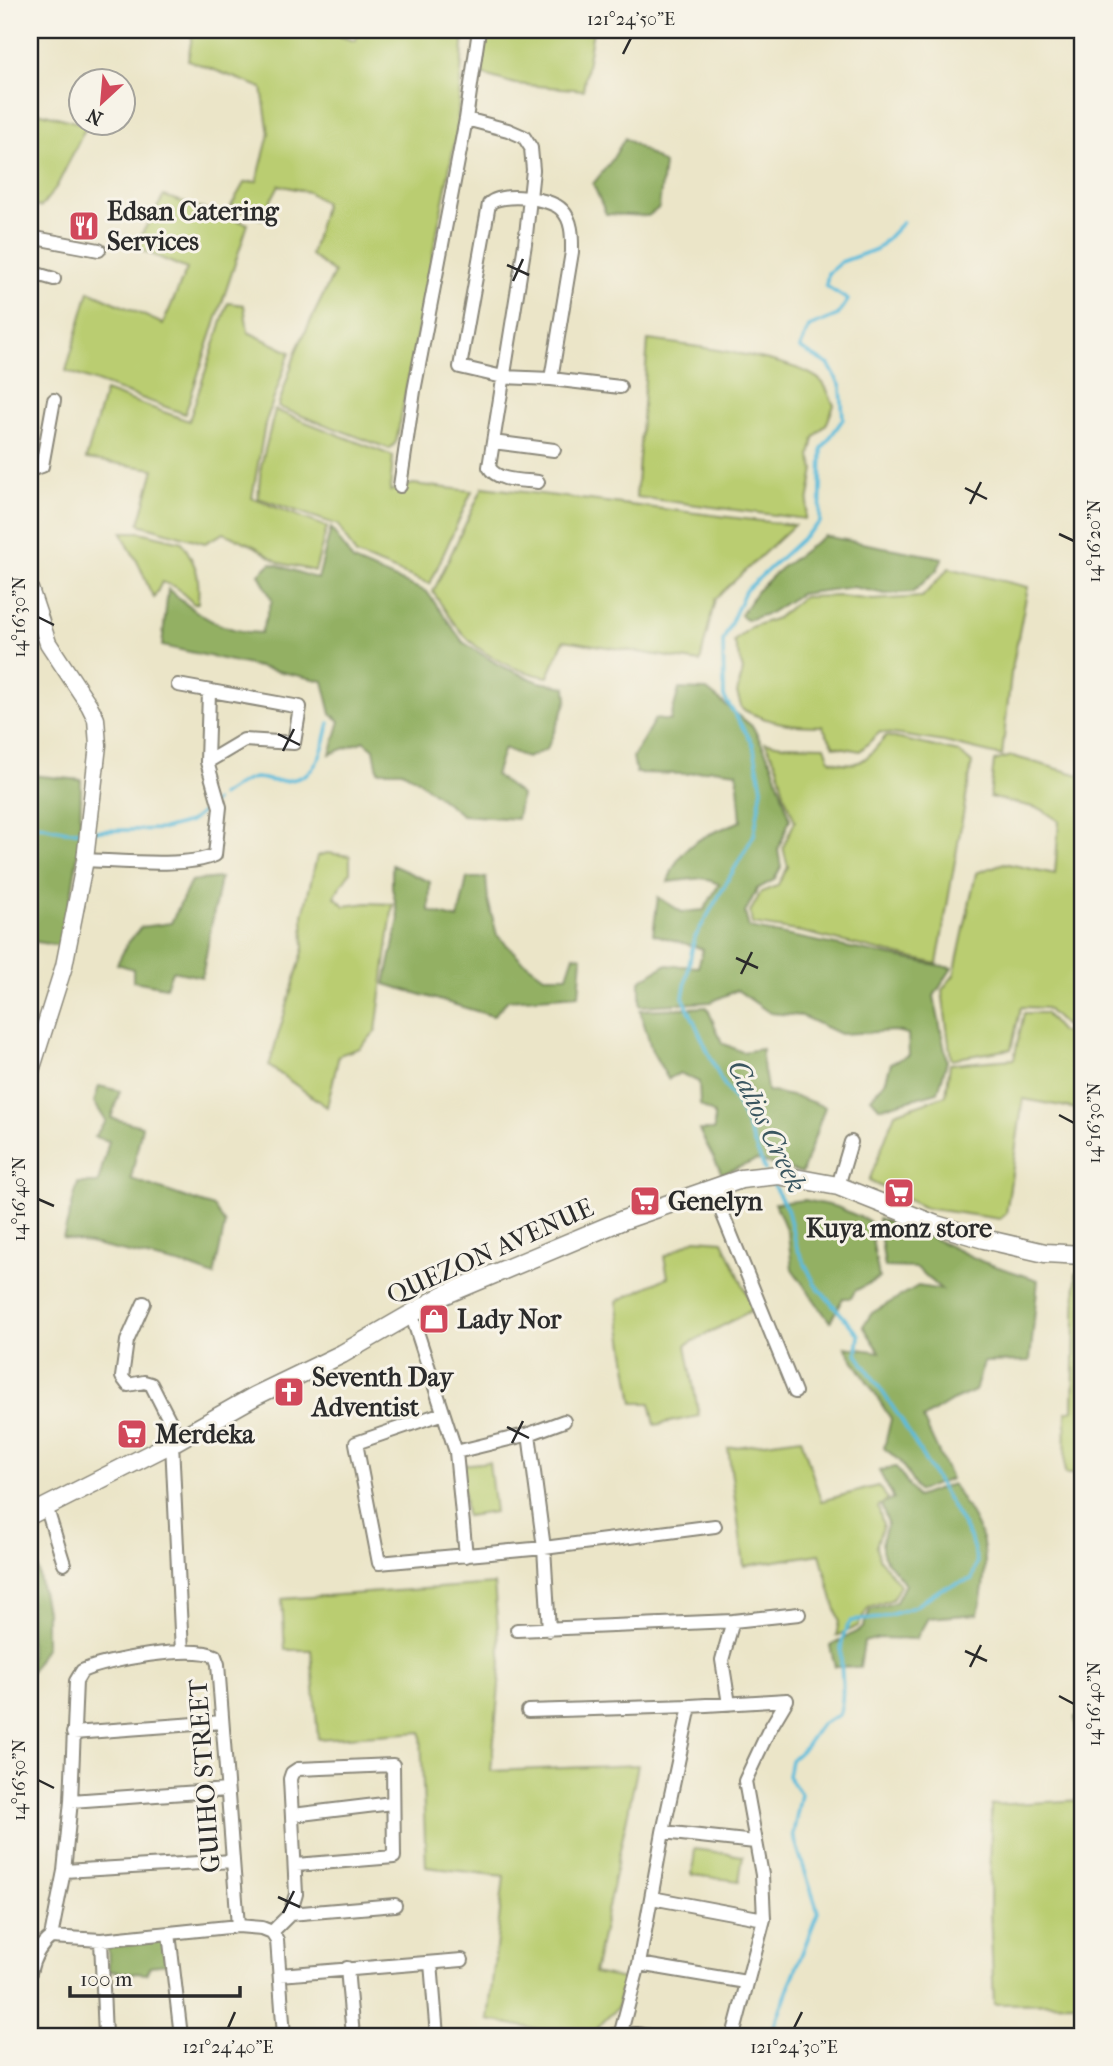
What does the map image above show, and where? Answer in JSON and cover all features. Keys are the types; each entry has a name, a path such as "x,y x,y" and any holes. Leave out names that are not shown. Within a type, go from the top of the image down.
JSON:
{"main road":[{"name":"QUEZON AVENUE","path":"38,1510 176,1441 255,1396 342,1354 444,1295 623,1220 712,1188 756,1176 778,1175 838,1186 926,1221 984,1239 1045,1253 1083,1255"}],"street":[{"path":"400,486 414,391 466,119 479,30"},
{"path":"466,119 524,137 531,148 533,170 525,244 489,467 492,474 538,482"},
{"path":"551,379 572,252 568,218 560,208 530,199 494,199 489,204 460,367 503,377 620,387"},
{"path":"30,237 99,250"},
{"path":"30,272 54,279"},
{"path":"30,470 42,466 54,400"},
{"path":"494,442 554,450"},
{"path":"30,589 48,643 96,719 98,745 85,860 64,965 30,1074"},
{"path":"178,685 300,708 295,743 244,740 207,762"},
{"path":"85,860 169,862 205,860 215,855 220,807 207,762 209,691"},
{"path":"838,1186 851,1142"},
{"path":"712,1188 795,1392"},
{"path":"51,1937 64,1871 71,1801 76,1681 82,1671 110,1661 182,1652 176,1441 151,1384 144,1382 128,1385 122,1377 127,1341 144,1303"},
{"path":"411,1312 456,1452 466,1556"},
{"path":"443,1413 356,1443 379,1563 544,1548 715,1526"},
{"path":"456,1452 529,1434 564,1421"},
{"path":"529,1434 544,1548 549,1630"},
{"path":"38,1510 64,1564"},
{"path":"516,1630 733,1621 799,1614"},
{"path":"729,1704 722,1660 733,1621"},
{"name":"GUIHO STREET","path":"182,1652 208,1651 215,1656 218,1664 237,1926"},
{"path":"528,1711 787,1700 768,1732 745,1781 762,1875 764,1919 733,2036"},
{"path":"651,2036 616,2034 639,1964 690,1706"},
{"path":"73,1733 222,1722"},
{"path":"284,2036 274,1936 290,1914 296,1894 290,1779 292,1773 298,1769 393,1765 394,1857 296,1865"},
{"path":"71,1801 228,1790"},
{"path":"293,1815 392,1803"},
{"path":"663,1832 755,1842"},
{"path":"64,1871 233,1861"},
{"path":"652,1898 764,1919"},
{"path":"290,1914 395,1905"},
{"path":"30,1973 34,1957 42,1943 51,1937 101,1940 237,1926 262,1928 274,1936"},
{"path":"169,1933 181,2036"},
{"path":"101,1940 105,2036"},
{"path":"280,1975 462,1960"},
{"path":"431,1963 437,2036"},
{"path":"639,1964 746,1982"},
{"path":"347,1968 353,2036"}],"green space":[{"path":"193,30 320,30 355,41 358,30 464,30 457,130 396,442 390,449 278,407 297,349 334,273 311,255 325,203 308,192 279,185 261,219 231,206 244,183 257,181 269,134 262,88 188,60"},
{"path":"488,30 593,30 583,90 515,84 481,74"},
{"path":"30,110 66,119 66,136 82,136 57,186 41,207 30,205"},
{"path":"625,138 664,164 659,208 648,216 606,214 593,184"},
{"path":"164,196 248,224 185,414 66,371 89,291 163,324 187,269 134,247"},
{"path":"228,303 244,305 248,332 290,352 265,424 252,498 327,527 315,571 280,563 254,546 224,533 205,543 139,524 154,469 86,459 105,391 189,421"},
{"path":"648,340 765,359 808,373 823,383 834,405 827,423 814,438 810,456 814,469 805,519 636,497"},
{"path":"275,410 393,456 390,491 413,484 472,491 430,584 356,555 338,525 258,498 261,466"},
{"path":"483,487 794,525 715,599 700,662 564,640 548,677 513,667 480,649 458,628 433,592"},
{"path":"331,528 353,561 427,592 463,642 499,665 539,682 566,687 567,700 547,749 527,758 504,748 495,775 521,795 517,819 462,815 402,771 378,771 374,749 364,741 330,754 340,721 331,714 323,681 162,646 168,589 189,607 211,620 234,629 261,633 272,600 259,574 271,563 318,579"},
{"path":"122,532 140,532 182,542 196,571 198,603 194,604 176,587 162,582 154,598"},
{"path":"824,536 943,558 937,570 913,592 885,594 853,587 800,594 770,613 746,620 741,615 756,592 780,569"},
{"path":"949,568 1028,587 1011,674 1002,756 944,742 880,732 860,751 834,746 822,726 781,723 742,709 737,693 743,670 734,641 751,627 777,618 803,597 838,596 873,600 922,597"},
{"path":"679,689 707,690 753,727 773,766 790,819 778,850 781,867 774,880 757,889 745,913 749,928 952,968 934,996 947,1061 938,1092 880,1108 871,1098 886,1080 891,1063 909,1055 908,1034 895,1031 840,1034 802,1016 770,1013 737,990 711,1002 640,1006 640,981 665,965 698,967 703,949 653,934 658,897 682,912 704,910 719,884 703,878 668,882 673,868 687,849 696,842 741,821 737,772 712,769 687,774 636,773 633,757 655,719 670,721"},
{"path":"886,736 959,752 972,763 937,964 802,932 752,924 750,912 761,892 777,886 788,867 783,847 795,821 784,794 778,767 765,742 825,746 830,760 849,764 857,763 868,756"},
{"path":"1012,756 1083,776 1083,1027 1064,1025 1046,1008 1021,1007 1011,1049 951,1059 942,990 954,975 976,873 1004,863 1055,874 1059,821 1041,809 990,797 994,761"},
{"path":"30,775 81,780 80,841 63,946 30,941"},
{"path":"327,853 350,856 350,872 334,896 345,906 393,904 376,1031 360,1048 339,1055 327,1107 269,1066 304,948 303,915 317,856"},
{"path":"392,865 430,882 429,911 458,919 467,878 486,878 488,900 497,935 522,960 544,976 567,976 574,955 582,957 579,995 508,1000 493,1016 385,984 399,919 392,887"},
{"path":"220,878 202,977 172,971 166,987 133,981 133,969 117,964 127,944 141,927 171,923 191,881"},
{"path":"707,1007 722,1043 742,1052 762,1049 767,1091 801,1098 825,1107 802,1173 757,1160 722,1174 699,1130 714,1130 714,1114 700,1105 699,1082 680,1073 668,1079 652,1051 640,1010"},
{"path":"1024,1013 1045,1013 1061,1032 1083,1034 1083,1110 1023,1099 1006,1214 1000,1219 925,1208 869,1181 895,1113 946,1095 950,1064 1014,1059"},
{"path":"99,1086 120,1091 111,1118 142,1126 131,1179 214,1207 225,1224 214,1276 187,1266 63,1238 78,1183 98,1183 109,1141 94,1137 106,1121 94,1102"},
{"path":"805,1200 837,1207 869,1221 879,1278 855,1291 851,1298 843,1298 830,1322 792,1269 788,1234 775,1203"},
{"path":"878,1219 911,1228 983,1262 1038,1280 1030,1361 984,1362 975,1391 923,1419 951,1479 918,1491 900,1461 884,1448 891,1419 845,1347 880,1352 863,1326 872,1313 918,1286 942,1290 917,1268 885,1267"},
{"path":"695,1239 723,1241 754,1309 686,1345 699,1416 655,1425 650,1403 633,1403 617,1301 668,1277 664,1257"},
{"path":"1076,1273 1083,1274 1083,1474 1065,1474 1066,1412 1073,1410"},
{"path":"801,1438 821,1501 878,1486 888,1499 878,1507 883,1525 876,1546 879,1558 900,1585 893,1599 868,1608 858,1626 836,1636 839,1621 820,1554 744,1566 728,1448"},
{"path":"489,1462 495,1512 466,1516 461,1465"},
{"path":"896,1467 917,1497 952,1484 970,1512 981,1535 985,1560 978,1614 928,1618 916,1639 879,1638 864,1642 860,1667 835,1667 830,1646 863,1628 870,1610 896,1602 905,1584 882,1551 888,1523 881,1505 894,1499 879,1471"},
{"path":"35,1556 46,1611 46,1646 30,1674 30,1558"},
{"path":"494,1584 501,1664 491,1771 638,1765 594,1973 624,1979 617,2008 589,2036 575,2036 488,2020 504,1876 426,1867 421,1732 318,1739 311,1650 285,1650 282,1599"},
{"path":"1083,1716 1083,1778 1075,1717"},
{"path":"1083,1800 1083,2003 994,2004 990,1909 991,1805"},
{"path":"695,1849 743,1856 739,1881 692,1875"},
{"path":"165,1937 167,1964 150,1966 146,1974 109,1971 108,1943"}],"waterway":[{"name":"Calios Creek","path":"765,1170 739,1107 720,1078 683,997 694,939 754,835 762,788 753,744 724,697 723,641 745,591 820,522 822,449 843,419 841,387 829,365 800,348 809,327 838,315 848,300 826,286 828,273 841,262 877,249 903,222"},
{"path":"221,796 251,779 290,780 309,772 320,756 329,723"},
{"path":"92,831 164,829 190,822 215,801"},
{"path":"30,823 66,831 84,831"},
{"name":"Calios Creek","path":"770,2036 818,1912 793,1834 801,1794 788,1776 791,1760 805,1747 821,1724 839,1715 843,1690 841,1654 845,1631 851,1621 880,1618 914,1607 941,1589 972,1579 977,1562 970,1537 900,1418 857,1354 859,1335 815,1284 797,1248 787,1209 772,1183"}],"place":[{"name":"Edsan Catering Services","path":"84,226"},
{"name":"Kuya monz store","path":"899,1193"},
{"name":"Genelyn","path":"645,1201"},
{"name":"Lady Nor","path":"434,1319"},
{"name":"Seventh Day Adventist","path":"289,1392"},
{"name":"Merdeka","path":"132,1434"}]}
